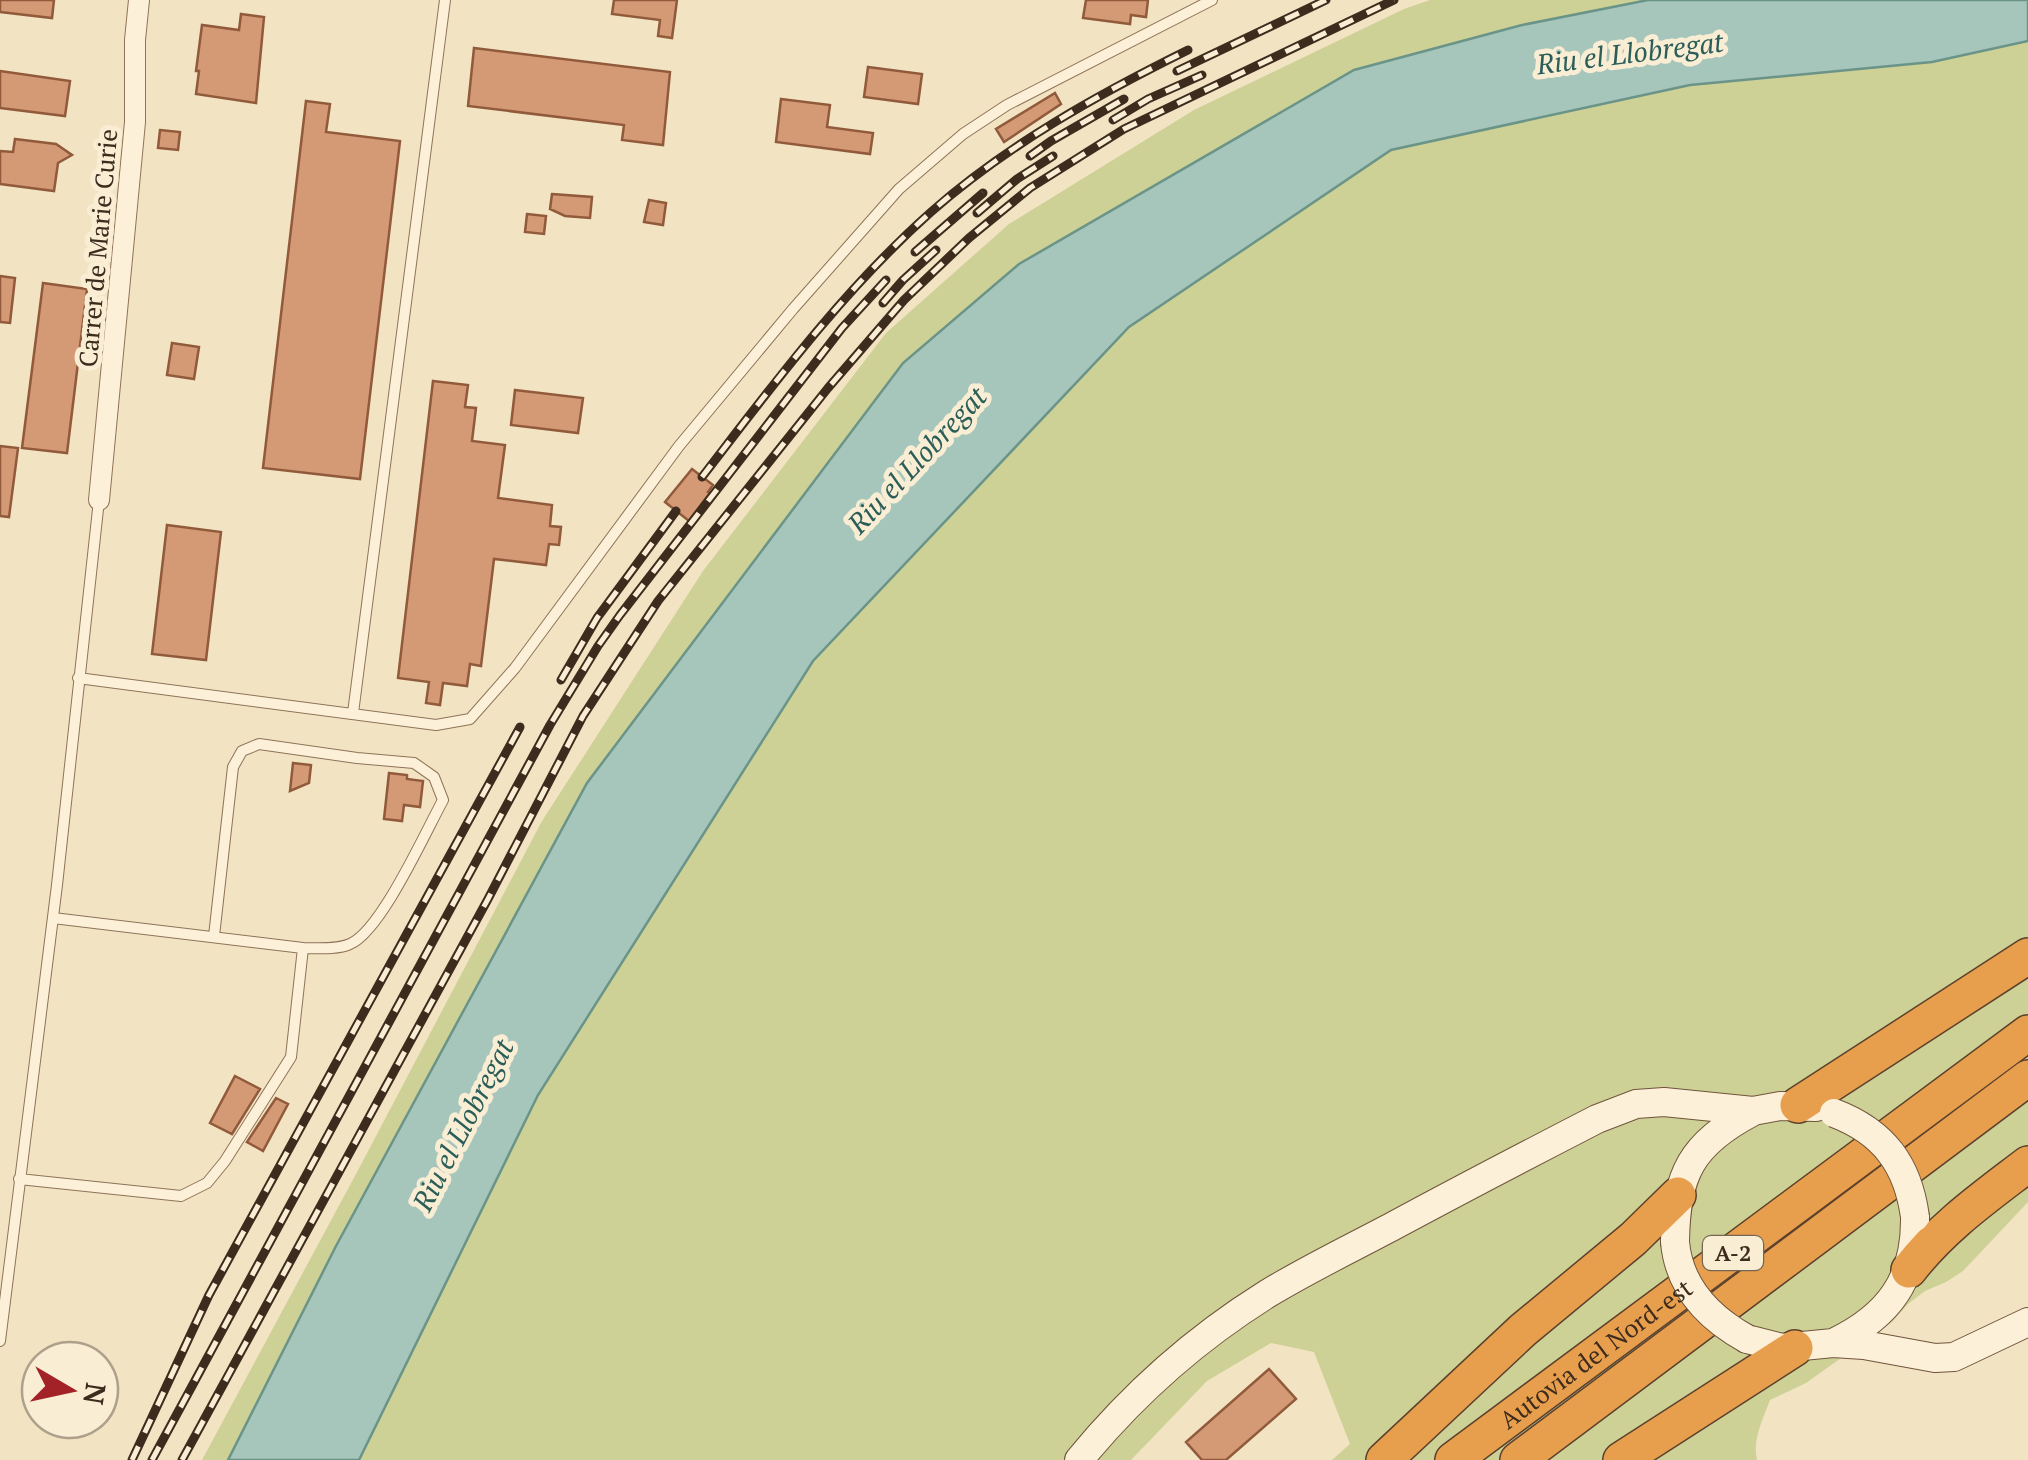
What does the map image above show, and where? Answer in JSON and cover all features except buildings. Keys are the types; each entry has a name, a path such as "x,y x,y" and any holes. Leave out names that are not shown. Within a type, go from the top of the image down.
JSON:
{"highway":[{"path":"1798,1105 2028,956"},
{"name":"Autovia del Nord-est","path":"1452,1460 2028,1033"},
{"name":"Autovia del Nord-est","path":"1518,1460 2028,1078"},
{"path":"1903,1281 1932,1242 1959,1216 2028,1164"},
{"path":"1384,1460 1486,1364 1634,1239 1678,1195"},
{"path":"1621,1460 1795,1348"}],"main road":[{"path":"1664,1102 1685,1121 1696,1154"},
{"path":"1079,1460 1151,1381 1268,1294 1597,1118 1636,1104 1664,1102 1753,1111 1798,1105 1834,1113 1868,1130 1894,1156 1909,1185 1915,1217 1914,1250 1895,1318 1898,1325 1916,1342 1935,1347 1976,1347"},
{"path":"1753,1111 1727,1125 1696,1154 1678,1195 1676,1255 1687,1285 1719,1323 1747,1339 1782,1348 1833,1343 1935,1358 1954,1357 2028,1322"},
{"path":"1833,1343 1860,1330 1884,1310 1903,1281"}],"street":[{"name":"Carrer de Marie Curie","path":"99,500 135,122 135,40 140,0"}],"lane":[{"path":"353,713 445,0"},
{"path":"78,678 436,725 470,718 515,668 679,446 899,188 963,134 1007,105 1212,0"},
{"path":"0,1341 53,918 99,500"},
{"path":"53,918 303,948 352,944 378,919 442,800 434,778 414,763 259,744 242,750 233,767 214,936"},
{"path":"19,1179 181,1196 207,1183 291,1056 303,948"}],"green space":[{"path":"1430,0 1648,0 1522,25 1354,70 587,783 336,1246 228,1460 202,1460 542,821 703,571 886,333 1009,224 1194,110"},
{"path":"2028,41 2028,1202 1963,1271 1925,1291 1893,1321 1806,1383 1770,1400 1757,1437 1757,1460 1332,1460 1350,1444 1314,1352 1271,1343 1207,1381 1131,1460 359,1460 538,1095 813,661 1129,327 1391,150 1690,85 1932,62"}],"water":[{"name":"Riu el Llobregat","path":"1648,0 2028,0 2028,41 1932,62 1690,85 1391,150 1129,327 813,661 538,1095 359,1460 228,1460 336,1246 587,783 903,363 1019,264 1354,70 1522,25"}],"railway":[{"path":"1177,71 1326,0"},
{"path":"182,1460 488,899 583,716 658,601 828,388 904,300 969,238 1030,188 1124,129 1394,0"},
{"path":"702,477 839,306 931,212 990,165 1054,123 1188,50"},
{"path":"1113,120 1202,75"},
{"path":"1030,156 1124,99"},
{"path":"977,213 1017,179 1053,156"},
{"path":"915,252 983,193"},
{"path":"883,303 936,250"},
{"path":"152,1460 550,725 598,646 842,328 886,280"},
{"path":"561,680 597,618 676,511"},
{"path":"132,1460 209,1295 520,727"}]}
